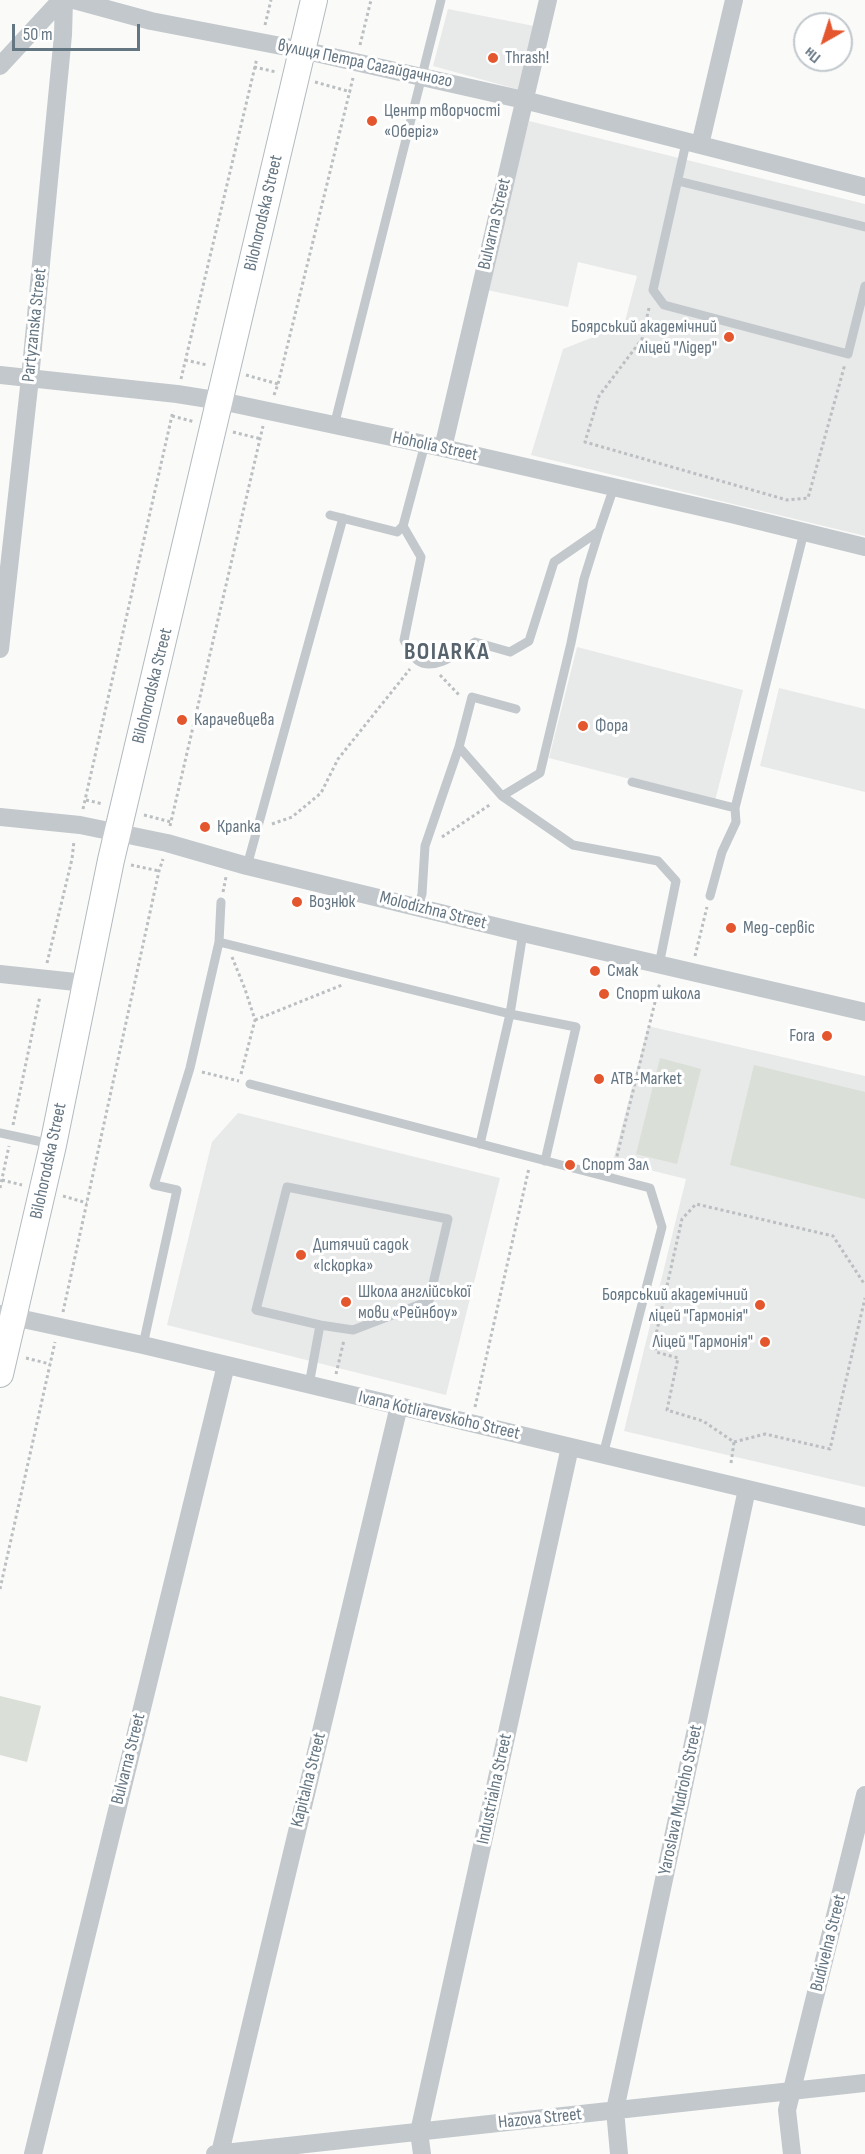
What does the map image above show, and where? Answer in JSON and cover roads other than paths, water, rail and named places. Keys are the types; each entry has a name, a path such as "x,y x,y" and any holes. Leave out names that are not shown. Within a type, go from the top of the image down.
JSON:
{"street":[{"path":"0,66 63,0"},
{"name":"Partyzanska Street","path":"0,649 30,378 62,47 63,0"},
{"name":"вулиця Петра Сагайдачного","path":"74,0 151,21 302,50 524,100 865,187"},
{"name":"Bilohorodska Street","path":"0,1374 7,1316 53,1145 117,834 314,0"},
{"name":"Bulvarna Street","path":"434,446 548,0"},
{"path":"693,144 734,0"},
{"name":"Hoholia Street","path":"0,375 177,394 221,401 434,446 865,547"},
{"name":"Molodizhna Street","path":"0,817 80,825 167,843 247,866 523,933 660,971 865,1012"},
{"path":"0,974 86,984"},
{"name":"Ivana Kotliarevskoho Street","path":"7,1316 143,1345 865,1517"},
{"name":"Bulvarna Street","path":"33,2154 226,1365"},
{"name":"Kapitalna Street","path":"220,2153 399,1406"},
{"name":"Industrialna Street","path":"419,2132 570,1447"},
{"name":"Yaroslava Mudroho Street","path":"618,2154 615,2110 747,1489"},
{"name":"Budivelna Street","path":"792,2154 787,2110 865,1796"},
{"name":"Hazova Street","path":"215,2154 257,2152 865,2083"},
{"path":"419,2132 423,2154"}],"lane":[{"path":"334,426 441,0"},
{"path":"693,144 678,181 653,290 664,305 848,354 865,286"},
{"path":"678,181 865,226"},
{"path":"330,515 397,532 404,526 434,446"},
{"path":"502,796 540,773 584,579 614,487"},
{"path":"247,866 343,518"},
{"path":"404,526 421,557 404,640 417,660 431,665 449,659 475,642 510,652 529,641 554,562 599,531"},
{"path":"710,896 722,852 736,822 735,808 804,532"},
{"path":"418,907 422,894 425,846 459,747 472,697 516,709"},
{"path":"459,747 502,796 573,845 658,861 676,881 660,971"},
{"path":"632,782 735,808"},
{"path":"143,1345 177,1190 154,1185 190,1068 223,943 221,902"},
{"path":"480,1144 510,1014 523,933"},
{"path":"223,943 364,976 510,1014 576,1027 545,1161"},
{"path":"250,1084 650,1188 662,1227 603,1455"},
{"path":"0,1133 53,1145"},
{"path":"287,1187 448,1219 429,1301 352,1330 320,1325 256,1310 287,1187"},
{"path":"309,1385 320,1325"}],"place":[{"name":"Thrash!","path":"493,58"},
{"name":"Центр творчості «Оберіг»","path":"372,121"},
{"name":"Боярський академічний ліцей \"Лідер\"","path":"729,337"},
{"name":"Карачевцева","path":"182,720"},
{"name":"Фора","path":"583,726"},
{"name":"Крапка","path":"205,827"},
{"name":"Вознюк","path":"297,902"},
{"name":"Мед-сервіс","path":"731,928"},
{"name":"Смак","path":"595,971"},
{"name":"Спорт школа","path":"604,994"},
{"name":"Fora","path":"827,1036"},
{"name":"ATB-Market","path":"599,1079"},
{"name":"Спорт Зал","path":"570,1165"},
{"name":"Дитячий садок «Іскорка»","path":"301,1255"},
{"name":"Школа англійської мови «Рейнбоу»","path":"346,1302"},
{"name":"Боярський академічний ліцей \"Гармонія\"","path":"760,1305"},
{"name":"Ліцей \"Гармонія\"","path":"765,1342"}],"district":[{"name":"BOIARKA","path":"447,653"}]}
